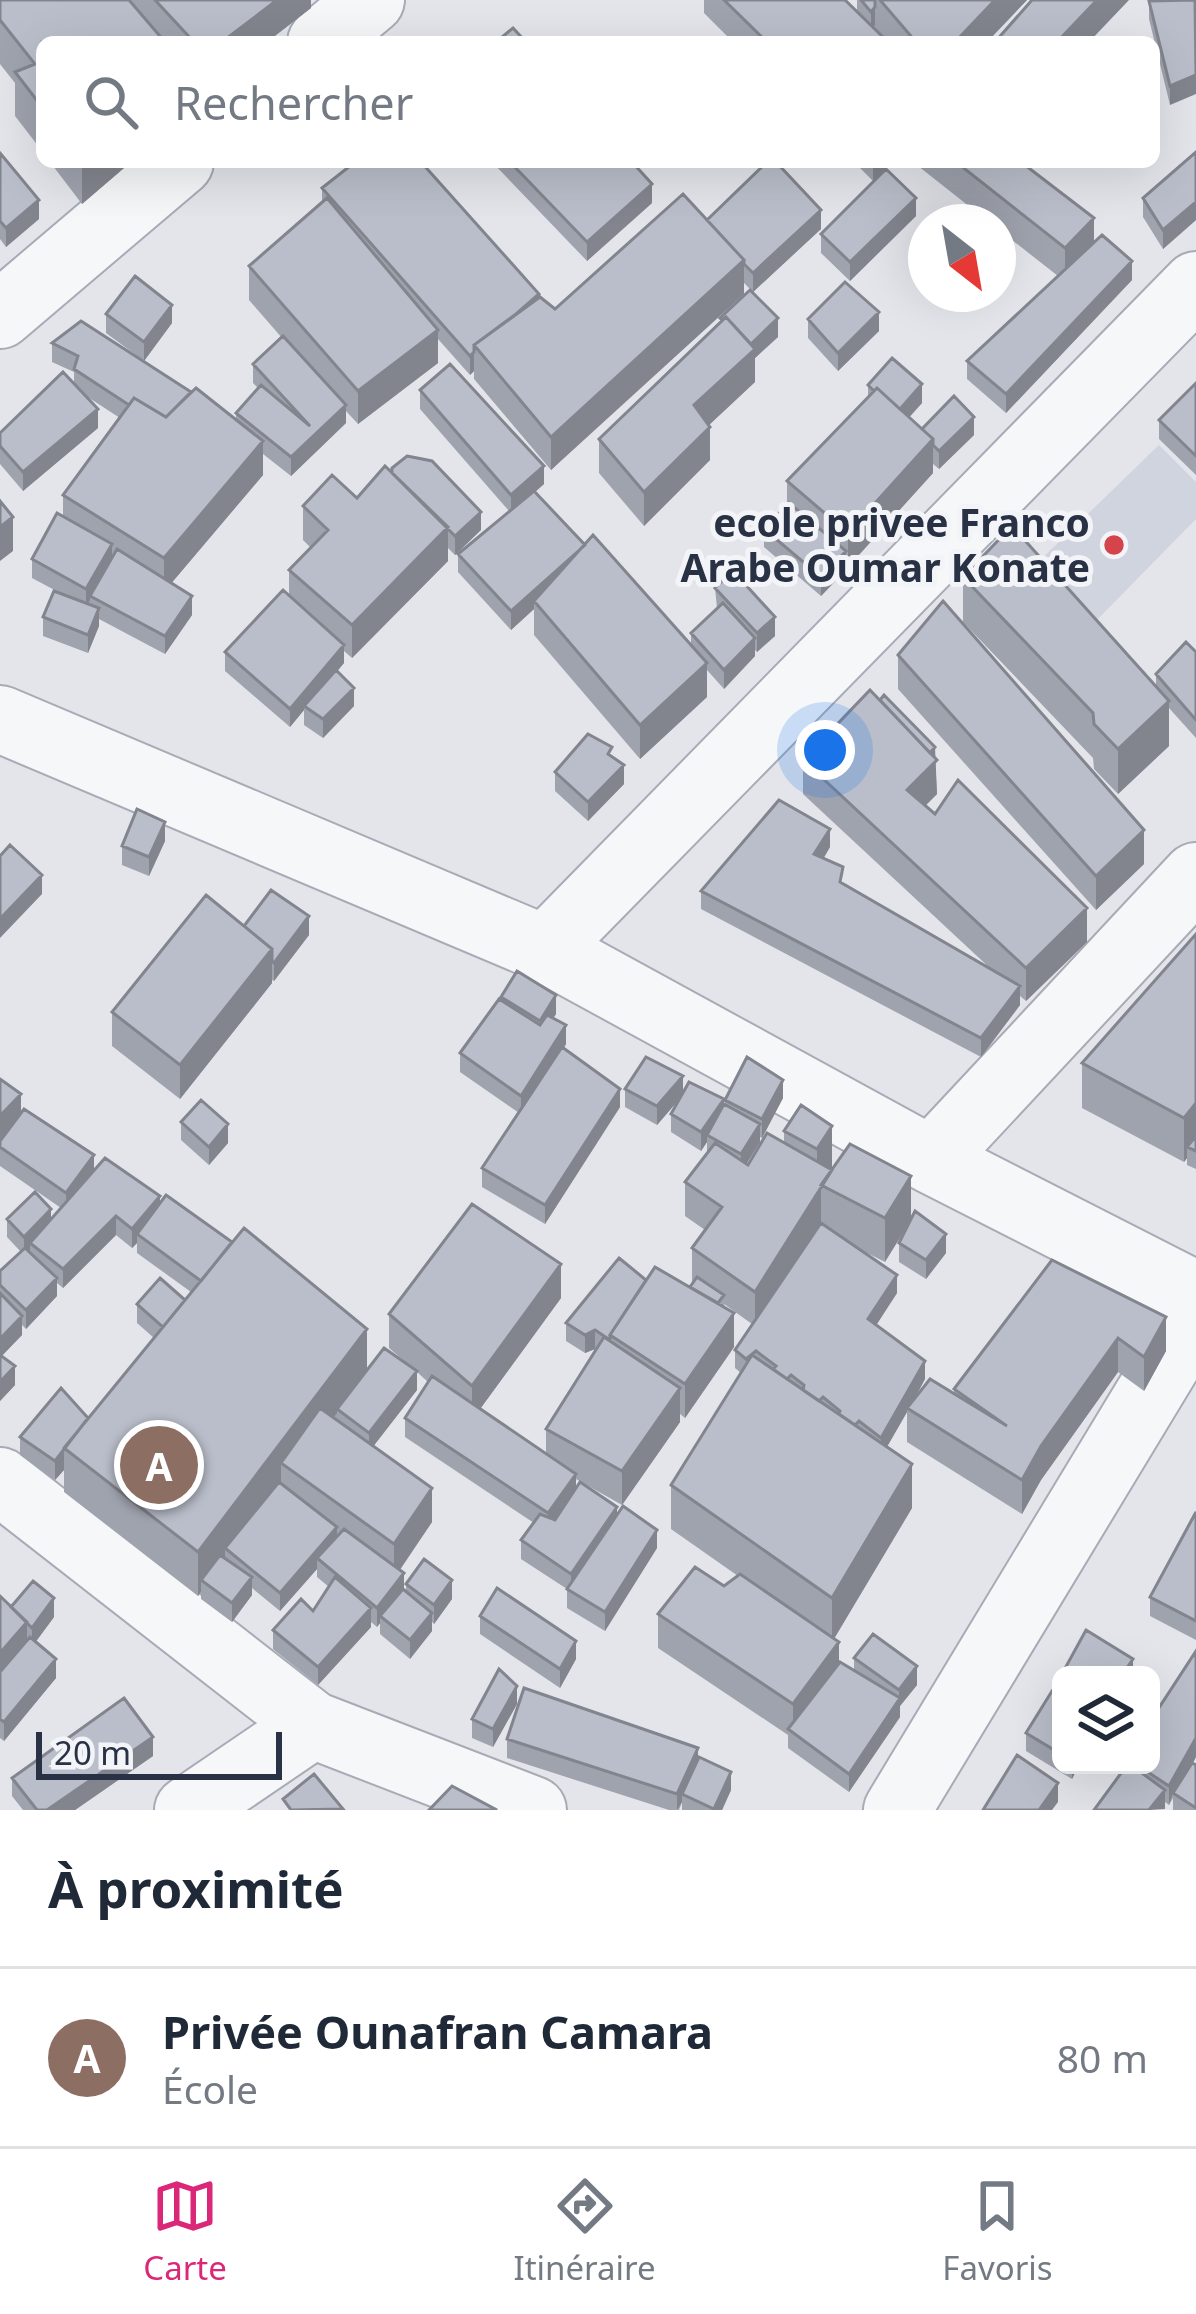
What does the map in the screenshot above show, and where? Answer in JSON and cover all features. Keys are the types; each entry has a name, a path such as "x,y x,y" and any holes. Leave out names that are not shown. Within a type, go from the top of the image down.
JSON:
{"street":[{"path":"329,36 371,0"},
{"path":"0,314 173,168"},
{"path":"545,949 1196,285"},
{"path":"0,719 545,949 931,1160 1196,1295"},
{"path":"931,1160 1196,876"},
{"path":"897,1810 1196,1316"},
{"path":"0,1481 313,1725 533,1810"},
{"path":"188,1810 313,1725"}],"shaded area":[{"name":"ecole privee Franco Arabe Oumar Konate","path":"1159,445 1196,482 1196,519 1087,630 1030,570"}],"building":[{"path":"0,0 129,0 160,36 36,36 36,99 15,72 35,64 0,20"},
{"path":"155,0 277,0 230,36 188,36"},
{"path":"724,0 845,0 882,36 761,36"},
{"path":"861,0 875,0 875,7 871,12"},
{"path":"880,0 995,0 961,36 911,36"},
{"path":"1032,0 1097,0 1063,36 1000,36"},
{"path":"1195,0 1196,75 1170,86 1149,1"},
{"path":"1196,152 1196,202 1163,230 1143,198"},
{"path":"0,153 39,200 6,228 0,221"},
{"path":"347,168 426,168 539,294 474,345 470,356 322,188"},
{"path":"516,168 637,168 652,184 587,242"},
{"path":"761,168 782,168 821,210 753,273 707,220"},
{"path":"964,168 1029,168 1094,218 1065,248 1016,209 1016,204 1009,204"},
{"path":"886,169 916,198 850,262 821,234"},
{"path":"683,194 744,260 551,437 474,345 540,297 555,309"},
{"path":"327,198 438,330 358,391 249,266"},
{"path":"1102,235 1132,261 1006,394 967,361"},
{"path":"135,276 172,305 144,342 106,314"},
{"path":"845,282 879,312 838,353 808,319"},
{"path":"750,290 778,318 751,344 726,317 720,318"},
{"path":"726,317 755,349 694,405 710,427 644,492 599,439"},
{"path":"81,321 191,392 166,417 134,398 129,405 74,369 78,356 52,343"},
{"path":"283,336 346,405 291,457 236,413 261,385 310,426 253,364"},
{"path":"892,358 922,384 900,409 868,385"},
{"path":"450,364 544,466 511,495 420,390"},
{"path":"63,372 98,409 23,472 0,446 0,433"},
{"path":"1196,383 1196,456 1159,420"},
{"path":"196,388 263,441 164,558 63,495 134,398 166,417"},
{"path":"877,388 933,439 848,533 787,481"},
{"path":"954,396 974,417 939,451 922,429"},
{"path":"407,456 432,461 481,512 455,536 392,473"},
{"path":"385,466 448,527 352,625 289,570 328,530 303,506 332,475 357,498"},
{"path":"534,491 585,545 511,611 458,554"},
{"path":"0,501 13,517 0,527"},
{"path":"789,503 846,551 821,577 764,529"},
{"path":"57,513 112,544 86,589 32,559"},
{"path":"1012,526 1169,701 1118,749 1094,724 1093,713 963,577"},
{"path":"593,535 707,663 640,725 534,601"},
{"path":"117,549 192,596 165,636 90,596"},
{"path":"733,571 775,617 757,633 715,588"},
{"path":"283,590 344,645 290,709 225,652"},
{"path":"54,591 99,608 88,635 43,617"},
{"path":"943,601 1144,830 1096,876 898,655"},
{"path":"723,603 755,638 724,670 691,633"},
{"path":"1186,642 1196,652 1196,720 1156,674"},
{"path":"336,670 354,688 323,719 304,706"},
{"path":"870,690 937,760 907,790 935,814 958,780 1087,908 1026,968 803,760"},
{"path":"884,695 935,747 930,753 880,700"},
{"path":"588,734 612,747 608,754 624,765 588,802 555,772"},
{"path":"779,800 830,829 814,854 843,867 840,882 1020,986 981,1038 701,891"},
{"path":"137,809 165,822 149,857 122,846"},
{"path":"10,845 42,875 0,919 0,856"},
{"path":"271,890 309,916 274,963 272,949 244,926"},
{"path":"206,895 272,949 180,1065 112,1012"},
{"path":"1196,934 1196,1103 1184,1118 1082,1063"},
{"path":"517,971 556,995 540,1021 501,997"},
{"path":"499,999 540,1025 547,1015 566,1025 521,1096 460,1053"},
{"path":"562,1047 620,1089 545,1205 482,1168"},
{"path":"646,1057 683,1076 657,1106 625,1089"},
{"path":"747,1057 783,1080 762,1119 725,1100"},
{"path":"0,1079 21,1094 0,1116"},
{"path":"689,1082 724,1099 701,1132 671,1114"},
{"path":"201,1100 228,1124 209,1147 181,1122"},
{"path":"724,1104 760,1124 741,1154 707,1135"},
{"path":"801,1105 832,1126 817,1149 784,1131"},
{"path":"24,1109 94,1155 66,1193 0,1147"},
{"path":"767,1133 832,1170 755,1292 692,1248 722,1207 685,1182 715,1143 748,1165"},
{"path":"850,1144 911,1176 885,1218 821,1185"},
{"path":"105,1158 160,1196 132,1229 116,1216 63,1269 30,1243"},
{"path":"35,1192 51,1209 24,1237 7,1219"},
{"path":"166,1195 232,1242 201,1281 137,1234"},
{"path":"472,1204 561,1264 472,1386 389,1314"},
{"path":"915,1211 946,1234 926,1260 899,1243"},
{"path":"821,1223 897,1275 868,1319 925,1361 881,1438 859,1421 855,1425 839,1414 823,1397 819,1401 803,1390 804,1385 791,1375 787,1379 756,1351 746,1359 735,1350"},
{"path":"244,1228 367,1329 198,1552 64,1448"},
{"path":"25,1248 57,1278 26,1310 0,1285 0,1271"},
{"path":"619,1258 646,1280 610,1340 595,1330 585,1335 566,1323"},
{"path":"1052,1260 1166,1317 1144,1357 1118,1338 1022,1480 907,1408 930,1379 1007,1426 954,1389"},
{"path":"655,1267 734,1313 685,1384 610,1335"},
{"path":"697,1277 724,1295 718,1303 690,1287"},
{"path":"160,1278 185,1300 163,1327 137,1304"},
{"path":"0,1293 22,1316 0,1339"},
{"path":"604,1337 680,1388 622,1471 546,1429"},
{"path":"384,1348 417,1371 369,1433 337,1409"},
{"path":"0,1355 15,1366 0,1382"},
{"path":"752,1355 912,1464 832,1598 671,1485"},
{"path":"432,1376 576,1474 548,1513 405,1418"},
{"path":"61,1388 88,1418 55,1461 20,1437"},
{"path":"320,1408 432,1488 394,1544 281,1463"},
{"path":"279,1482 337,1527 280,1593 225,1548"},
{"path":"580,1482 617,1507 571,1574 521,1540 540,1514 555,1520"},
{"path":"623,1506 657,1530 605,1612 567,1589"},
{"path":"1196,1512 1196,1621 1150,1597"},
{"path":"344,1529 404,1573 377,1608 317,1558"},
{"path":"220,1555 252,1577 232,1603 201,1580"},
{"path":"424,1559 452,1580 434,1605 406,1584"},
{"path":"695,1567 724,1586 740,1574 839,1642 793,1704 658,1614"},
{"path":"335,1577 371,1608 318,1667 273,1630 301,1599 313,1611"},
{"path":"33,1581 54,1598 32,1628 11,1607"},
{"path":"497,1588 576,1641 560,1669 480,1616"},
{"path":"403,1589 432,1613 410,1640 380,1616"},
{"path":"0,1596 27,1622 0,1653"},
{"path":"1086,1630 1133,1659 1128,1666 1066,1666"},
{"path":"873,1634 917,1666 899,1690 854,1658"},
{"path":"30,1637 56,1659 4,1722 0,1719 0,1672"},
{"path":"1196,1651 1196,1738 1169,1786 1151,1774 1160,1774 1160,1706"},
{"path":"840,1662 900,1698 849,1774 788,1729"},
{"path":"499,1669 517,1686 493,1729 472,1719"},
{"path":"524,1688 698,1748 677,1794 507,1739"},
{"path":"1052,1691 1052,1749 1026,1733"},
{"path":"124,1698 153,1737 47,1810 37,1810 12,1778"},
{"path":"1017,1755 1058,1783 1039,1810 983,1810"},
{"path":"699,1757 731,1772 714,1809 682,1794"},
{"path":"1192,1763 1196,1765 1196,1808 1173,1793"},
{"path":"314,1774 343,1809 291,1810 283,1799"},
{"path":"1120,1774 1143,1774 1165,1790 1149,1810 1094,1810"},
{"path":"452,1786 497,1810 429,1810"}],"place":[{"name":"ecole privee Franco Arabe Oumar Konate","path":"1114,545"},
{"name":"Privée Ounafran Camara","path":"159,1465"}]}
